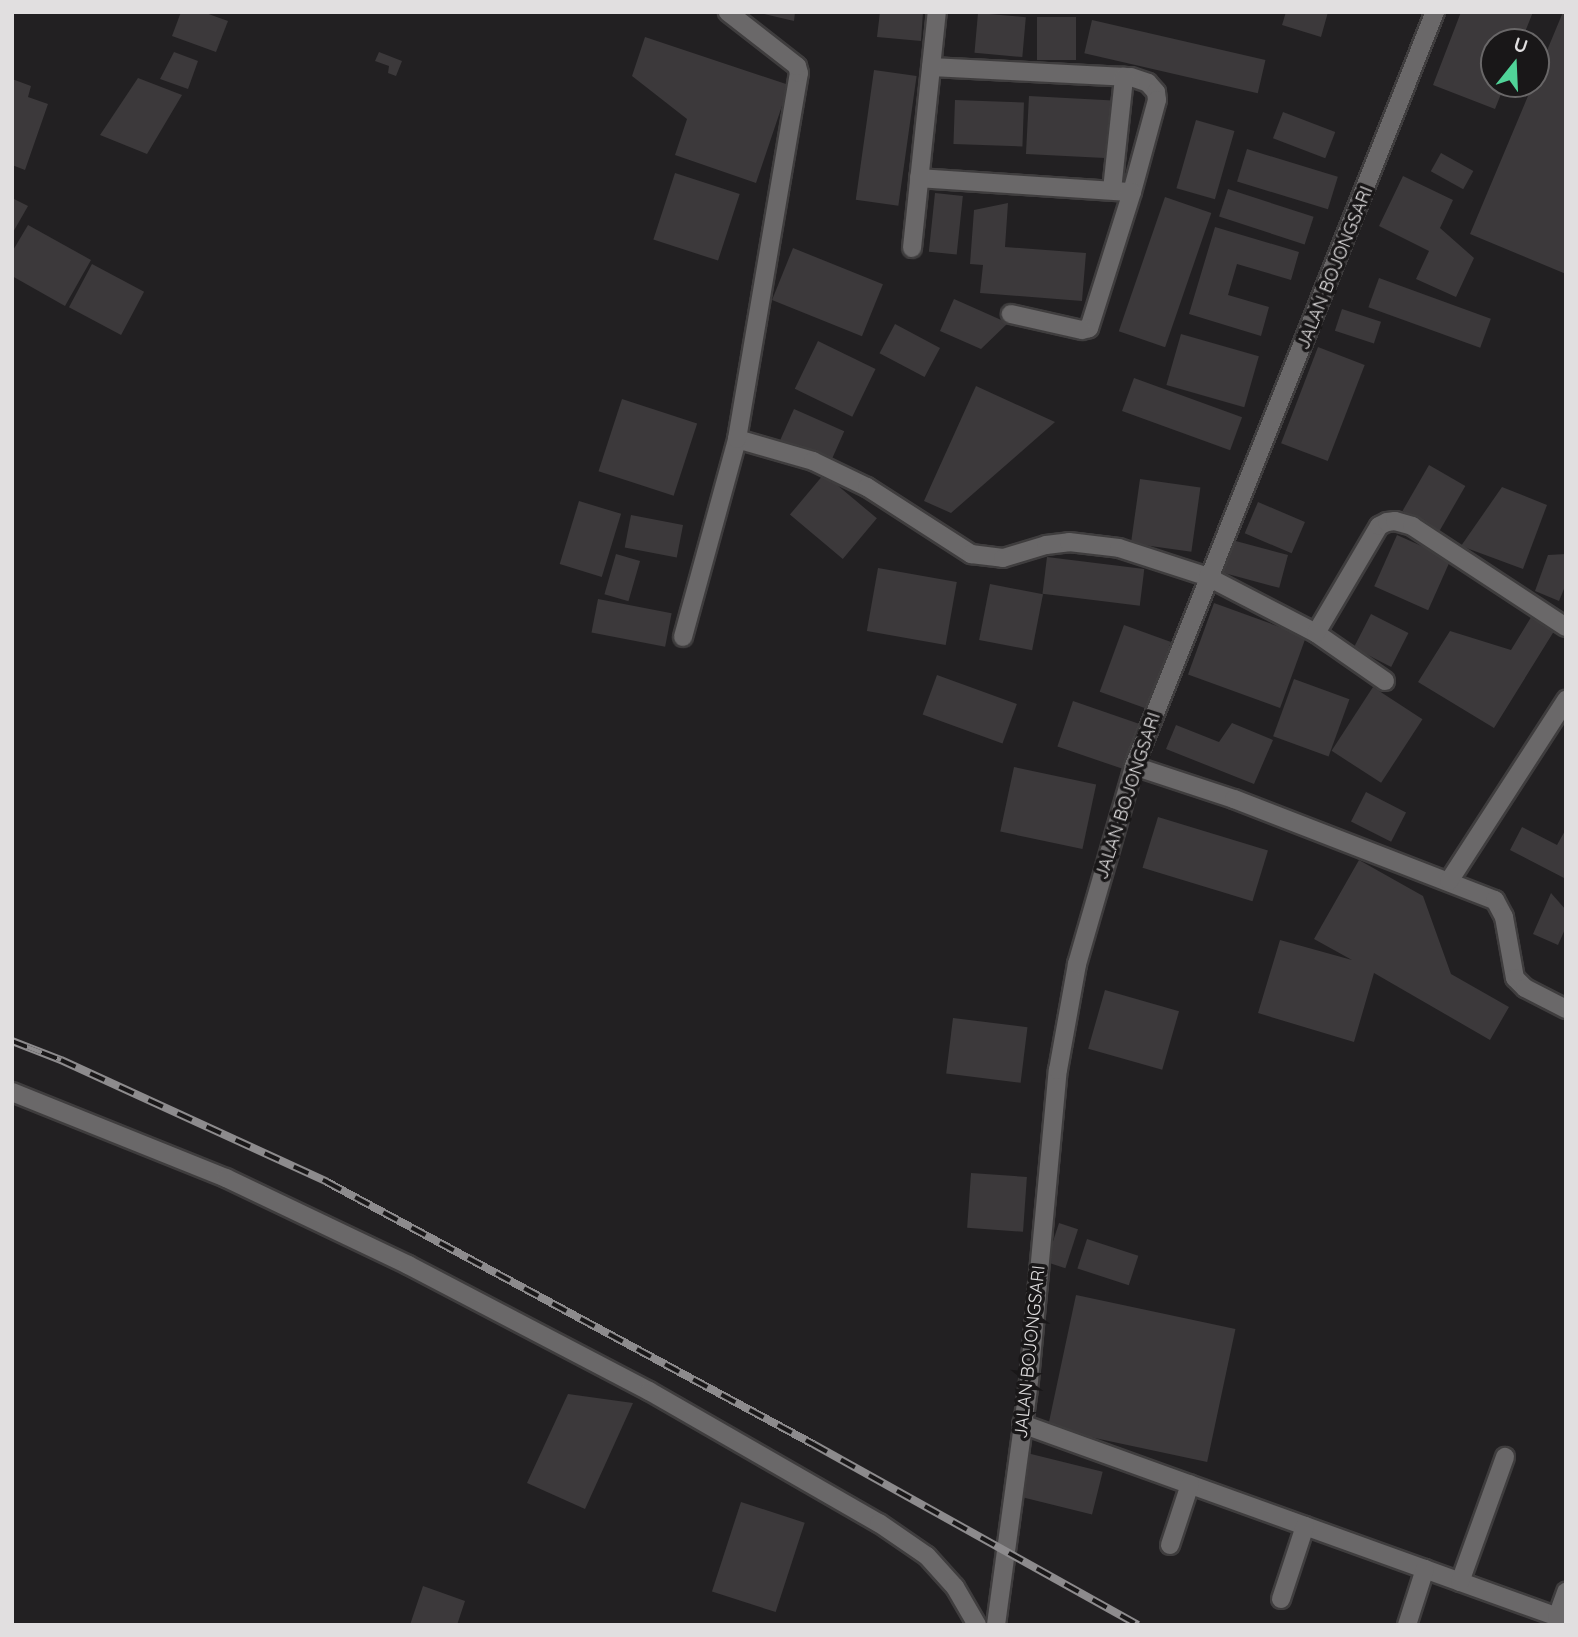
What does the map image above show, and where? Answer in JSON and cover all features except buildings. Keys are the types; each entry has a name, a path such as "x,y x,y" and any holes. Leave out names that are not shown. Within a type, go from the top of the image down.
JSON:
{"street":[{"path":"683,637 737,439 799,73 797,66 728,12"},
{"path":"912,248 937,12"},
{"name":"JALAN BOJONGSARI","path":"996,1625 1022,1424 1058,1070 1077,964 1134,766 1208,577 1314,322 1435,12"},
{"path":"931,67 1124,77 1148,83 1156,92 1157,100 1132,192 1088,329 1011,314"},
{"path":"1112,190 1124,77"},
{"path":"919,178 1132,192"},
{"path":"737,439 813,461 867,487 971,554 1003,558 1046,545 1069,542 1092,544 1119,548 1208,577 1316,633 1385,681"},
{"path":"1316,633 1379,526 1395,521 1412,526 1566,627"},
{"path":"1449,881 1566,700"},
{"path":"1134,766 1234,799 1495,900 1504,917 1515,978 1525,988 1566,1009"},
{"path":"12,1092 226,1178 408,1265 649,1391 879,1523 927,1556 955,1587 977,1625"},
{"path":"1022,1424 1460,1582 1531,1617 1561,1619 1566,1591"},
{"path":"1460,1582 1505,1457"},
{"path":"1170,1545 1190,1484"},
{"path":"1281,1599 1305,1525"},
{"path":"1407,1625 1425,1569"}],"railway":[{"path":"12,1041 61,1060 327,1182 813,1444 1138,1625"}]}
